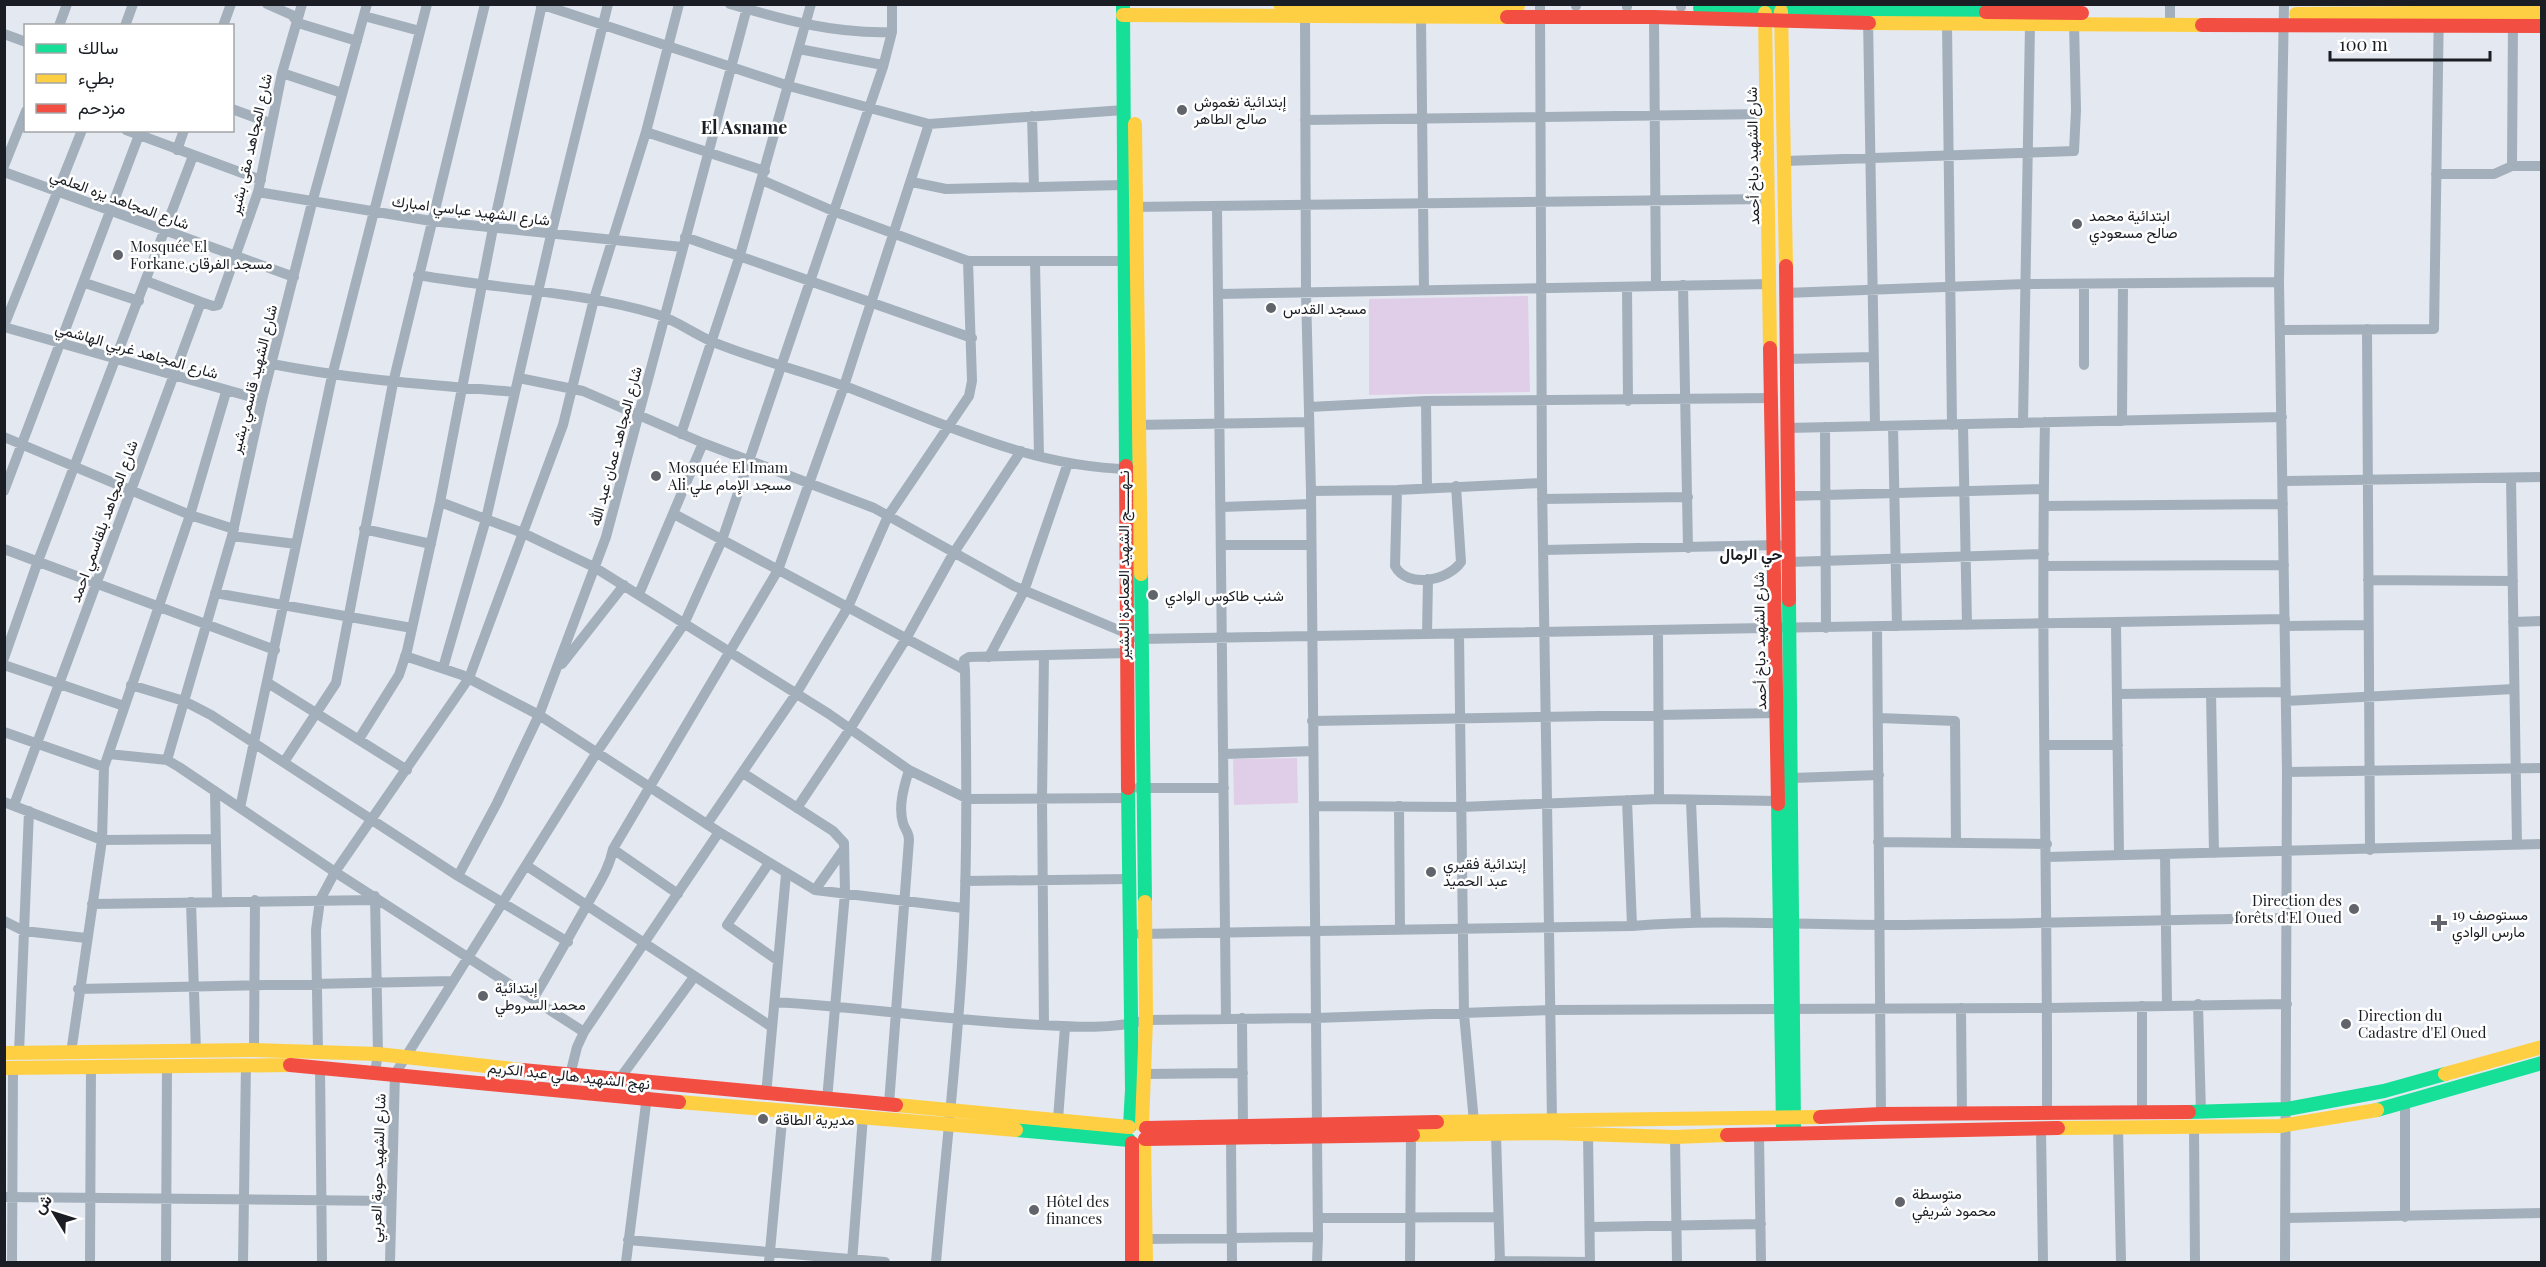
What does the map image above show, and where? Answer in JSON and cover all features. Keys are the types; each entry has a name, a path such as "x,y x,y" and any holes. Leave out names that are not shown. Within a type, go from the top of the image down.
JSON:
{"main road":[{"path":"1280,4 1305,9 1421,18 1576,5 1681,6 1765,12"},
{"path":"1128,10 1305,9 1440,5 1654,17 1781,12 1947,22 2069,13 2513,15 2541,12"},
{"path":"1781,12 1831,7 1868,16 1900,8 2020,16 2069,13"},
{"path":"2284,14 2386,9 2438,14"},
{"name":"نــهـــــج الشهيد العمامرة البشير","path":"1128,10 1123,185 1130,207 1123,261 1132,425"},
{"name":"نــهـــــج الشهيد العمامرة البشير","path":"1128,10 1134,791"},
{"name":"شارع الشهيد دباخ أحمد","path":"1765,12 1773,398 1777,801 1786,924"},
{"name":"شارع الشهيد دباخ أحمد","path":"1781,12 1785,161 1792,778 1786,924 1789,1133"},
{"path":"2513,15 2541,26"},
{"name":"نــهـــــج الشهيد العمامرة البشير","path":"1134,636 1129,653 1137,934 1146,1020 1144,1074 1137,1134"},
{"path":"1134,791 1129,879 1137,934 1129,1025 1146,1263"},
{"path":"4,1053 71,1053 175,1061 196,1051 254,1050 319,1059 378,1054 618,1081 889,1104 949,1117 1058,1119 1137,1134 1230,1139 1317,1131 1474,1122 1788,1119 1881,1114 2142,1114 2287,1109 2384,1091 2541,1047"},
{"name":"نهج الشهيد هالي عبد الكريم","path":"9,1068 175,1061 246,1064 319,1059 375,1072 646,1100 863,1116 949,1117 1137,1134"},
{"path":"1137,1134 1243,1126 1411,1137 1496,1135 1675,1137 2285,1125 2344,1117 2405,1103 2541,1063"},
{"path":"1132,1263 1137,1134"}],"street":[{"path":"60,24 67,4"},
{"path":"126,24 134,4"},
{"path":"224,24 231,4"},
{"path":"267,4 292,15 297,23 357,41"},
{"name":"شارع المجاهد مقى بشير","path":"201,302 213,306 219,304 237,258 258,192 270,123 302,4"},
{"name":"شارع الشهيد قاسمي بشير","path":"167,760 233,533 262,400 312,203 367,4"},
{"path":"240,808 332,376 372,212 427,4"},
{"path":"284,762 336,683 393,383 485,4"},
{"path":"443,668 486,519 551,235 608,4"},
{"path":"322,1263 323,1200 316,984 316,930 320,900 335,872 469,678 556,445 594,299 646,132 679,4"},
{"path":"730,4 806,25 842,32 892,32"},
{"path":"681,434 740,255 811,4"},
{"path":"395,1074 597,752 684,624 722,540 812,280 883,64 892,32 892,4"},
{"path":"359,739 384,704 399,675 412,628 440,502 481,286 541,5 789,86 929,124 1124,110"},
{"name":"شارع المجاهد عمان عبد الله","path":"458,876 497,803 538,715 606,537 747,7"},
{"path":"1305,9 1306,293 1315,806 1317,1263"},
{"path":"1540,9 1542,499 1552,1120"},
{"path":"1785,161 2074,151 2076,110 2069,13"},
{"path":"2284,14 2279,282 2287,772 2288,1004 2285,1263"},
{"path":"2280,330 2434,329 2438,14"},
{"path":"2512,166 2513,15"},
{"path":"364,16 420,31"},
{"path":"1868,16 1875,425"},
{"path":"2020,16 2026,153 2023,423"},
{"path":"1654,17 1656,286"},
{"path":"1421,18 1424,290"},
{"path":"1947,22 1950,288 1964,490 1967,625"},
{"path":"4,34 24,41"},
{"path":"799,49 883,64"},
{"path":"282,73 342,93"},
{"path":"234,110 270,123"},
{"path":"1305,120 1767,114"},
{"path":"4,166 24,116"},
{"path":"1032,116 1034,187"},
{"path":"533,999 568,942 610,864 613,849 778,570 844,386 929,124"},
{"path":"4,326 81,132"},
{"path":"131,132 261,180"},
{"path":"177,150 183,132"},
{"path":"646,132 763,175 834,211 968,261 1123,261"},
{"path":"4,491 85,283 139,135"},
{"path":"4,658 193,156"},
{"path":"2436,174 2494,174 2512,166 2541,166"},
{"name":"شارع المجاهد يزه العلمي","path":"4,172 294,277"},
{"path":"912,182 946,189 1123,185"},
{"name":"شارع الشهيد عباسي امبارك","path":"258,192 312,203 431,221 612,242 683,242 740,255 972,338"},
{"path":"1130,207 1769,199"},
{"path":"1217,207 1223,545 1226,1018"},
{"path":"707,824 796,694 848,607 888,516 969,396 972,381 972,338 968,261"},
{"path":"1035,262 1039,456"},
{"path":"418,275 481,286 594,299 664,318 713,342 844,386 1021,451 1068,463 1133,469"},
{"path":"146,281 201,302"},
{"path":"1785,293 2025,285 2279,282"},
{"path":"85,283 139,301"},
{"path":"1219,294 1771,284"},
{"path":"2084,284 2084,365"},
{"path":"2122,421 2123,284"},
{"path":"1683,285 1688,548"},
{"path":"1627,287 1628,401"},
{"name":"شارع المجاهد بلقاسمي احمد","path":"9,804 36,743 201,302"},
{"name":"شارع المجاهد غربي الهاشمي","path":"4,326 226,392 262,400"},
{"path":"2367,329 2370,850"},
{"path":"1786,359 1873,357"},
{"path":"272,364 332,376 515,392"},
{"path":"519,378 583,391 703,443 810,482 888,516 953,554 1024,591 1134,636 1223,639 1311,635 1775,630 1967,625 2285,623 2367,625"},
{"path":"71,1053 78,989 102,840 104,767 190,515 226,392"},
{"path":"1309,406 1426,401 1687,401 1773,398"},
{"path":"1426,401 1427,488"},
{"path":"1787,428 2282,417"},
{"path":"1132,425 1309,422"},
{"path":"2045,422 2042,625 2048,924 2047,1115"},
{"path":"1893,426 1897,626"},
{"path":"1825,427 1826,628"},
{"path":"4,437 233,533 296,544"},
{"path":"639,594 703,443"},
{"path":"797,808 850,729 907,637 953,554 1021,451"},
{"path":"989,657 1024,591 1068,463"},
{"path":"2283,481 2541,477"},
{"path":"2511,478 2517,844"},
{"path":"1311,491 1397,490 1542,483"},
{"path":"1397,490 1395,566 1399,574 1408,579 1428,579 1450,574 1461,562 1456,486"},
{"path":"1788,496 2044,489"},
{"path":"1542,499 1688,497"},
{"path":"440,502 523,533 594,567 796,694 909,770 968,799 1042,799 1134,791 1224,788"},
{"path":"1222,507 1311,504"},
{"path":"2044,506 2283,504"},
{"path":"674,514 965,670"},
{"path":"364,529 431,544"},
{"path":"1543,550 1789,544"},
{"path":"1223,545 1311,545"},
{"path":"4,549 275,650"},
{"path":"1789,562 1965,556 2284,565"},
{"path":"1427,634 1428,579"},
{"path":"2368,580 2513,580"},
{"path":"556,671 624,585"},
{"path":"215,593 412,628"},
{"path":"2513,622 2541,621"},
{"path":"2116,624 2119,855"},
{"path":"1877,627 1881,1114"},
{"path":"1658,631 1659,799"},
{"path":"1459,634 1465,927 1464,1014 1474,1122"},
{"path":"936,1263 958,1020 965,881 968,799 963,662 966,658 1129,653"},
{"path":"405,656 469,678 538,715 768,863 815,890 963,908"},
{"path":"1044,656 1042,799 1044,1025"},
{"path":"4,665 124,706"},
{"path":"268,683 407,770"},
{"path":"131,685 184,701 212,715 501,904 568,942"},
{"path":"2117,694 2211,693 2368,699 2514,689"},
{"path":"2211,693 2214,853"},
{"path":"1312,721 1777,713"},
{"path":"1879,718 1955,721 1956,843"},
{"path":"4,732 104,767"},
{"path":"2046,745 2118,745"},
{"path":"1225,754 1313,751"},
{"path":"109,754 167,760 335,872 584,1032"},
{"path":"2287,772 2541,768"},
{"path":"889,1104 909,840 909,830 903,824 902,793 909,770"},
{"path":"742,773 840,836 844,849 845,894 827,1100"},
{"path":"1792,778 1879,775"},
{"path":"215,791 217,901"},
{"path":"1315,806 1461,807 1659,799 1777,801"},
{"path":"1627,800 1632,926"},
{"path":"1691,801 1696,921"},
{"path":"9,804 102,840 216,839"},
{"path":"1399,806 1400,930"},
{"path":"19,1053 29,811"},
{"path":"570,1075 577,1047 584,1032 719,832"},
{"path":"1878,842 2047,844"},
{"path":"2047,857 2541,844"},
{"path":"613,849 678,894"},
{"path":"815,890 844,849"},
{"path":"2165,854 2167,1005"},
{"path":"768,863 727,925 777,960"},
{"path":"527,866 772,1027"},
{"path":"766,1095 786,874"},
{"path":"965,881 1129,879"},
{"path":"92,904 375,898"},
{"path":"375,898 378,1054 375,1072"},
{"path":"254,1050 255,900"},
{"path":"191,902 196,1051"},
{"path":"1137,934 1465,927 1549,928 1632,926 1696,921 1878,925 2048,924 2287,918"},
{"path":"4,921 24,931 86,938"},
{"path":"618,1081 694,977"},
{"path":"78,989 453,981"},
{"path":"775,1002 836,1006 958,1020 1065,1027 1129,1025 1146,1020 1315,1018 1552,1010 2048,1008 2288,1004"},
{"path":"2198,1004 2201,1113"},
{"path":"2142,1006 2142,1114"},
{"path":"1961,1008 1962,1115"},
{"path":"1242,1018 1243,1126"},
{"path":"1058,1119 1065,1027"},
{"path":"166,1263 166,1199 175,1061"},
{"path":"243,1263 242,1200 246,1064"},
{"path":"90,1263 91,1066"},
{"path":"9,1068 8,1197 12,1263"},
{"path":"1144,1074 1242,1073"},
{"name":"شارع الشهيد حوبة العربي","path":"390,1263 395,1074"},
{"path":"626,1263 649,1084"},
{"path":"2405,1103 2405,1217"},
{"path":"769,1257 783,1110"},
{"path":"852,1261 863,1116"},
{"path":"2118,1128 2121,1263"},
{"path":"2194,1128 2195,1263"},
{"path":"2041,1130 2043,1263"},
{"path":"1496,1135 1500,1262 1590,1262 1588,1135"},
{"path":"1759,1135 1761,1263"},
{"path":"1410,1263 1411,1137"},
{"path":"1675,1137 1677,1263"},
{"path":"1230,1139 1233,1263"},
{"path":"8,1197 390,1201"},
{"path":"2285,1218 2541,1213"},
{"path":"1318,1218 1498,1217"},
{"path":"1590,1227 1761,1224"},
{"path":"1146,1239 1318,1237"},
{"path":"628,1240 769,1257 885,1263"}],"shaded area":[{"path":"1528,296 1530,392 1369,395 1369,299"},
{"path":"1297,758 1298,803 1234,805 1233,759"}],"traffic: fast":[{"path":"1123,5 1126,466"},
{"path":"1700,8 1986,12"},
{"path":"1141,574 1145,902"},
{"path":"1789,600 1794,1128"},
{"path":"1128,788 1132,1090 1130,1126"},
{"path":"1778,804 1783,1130"},
{"path":"2377,1110 2542,1063"},
{"path":"2189,1112 2287,1109 2384,1091 2445,1074"},
{"path":"1016,1130 1129,1140"}],"traffic: slow":[{"path":"1280,4 1518,6"},
{"path":"1781,11 1786,266"},
{"path":"2296,14 2542,12"},
{"path":"1765,13 1770,348"},
{"path":"1123,15 1507,17"},
{"path":"1869,23 2202,25"},
{"path":"1135,124 1141,574"},
{"path":"1142,1125 1146,1020 1145,902"},
{"path":"2445,1074 2542,1047"},
{"path":"4,1053 254,1050 378,1054 522,1070"},
{"path":"4,1068 290,1065"},
{"path":"679,1102 1016,1130"},
{"path":"896,1105 1129,1127"},
{"path":"2058,1128 2280,1126 2377,1110"},
{"path":"1437,1122 1820,1117"},
{"path":"1413,1135 1549,1133 1675,1137 1727,1135"},
{"path":"1144,1141 1146,1262"}],"traffic: jam":[{"path":"1986,12 2082,13"},
{"path":"1507,17 1654,17 1869,23"},
{"path":"2202,25 2542,26"},
{"path":"1786,266 1789,600"},
{"path":"1770,348 1778,804"},
{"path":"1126,466 1128,788"},
{"path":"290,1065 679,1102"},
{"path":"522,1070 896,1105"},
{"path":"1820,1117 1881,1114 2189,1112"},
{"path":"1146,1128 1437,1122"},
{"path":"1727,1135 2058,1128"},
{"path":"1145,1139 1413,1135"},
{"path":"1132,1143 1132,1262"}],"place":[{"name":"إبتدائية نغموش صالح الطاهر","path":"1182,110"},
{"name":"ابتدائية محمد صالح مسعودي","path":"2077,224"},
{"name":"Mosquée El Forkane,مسجد الفرقان","path":"118,255"},
{"name":"مسجد القدس","path":"1271,308"},
{"name":"Mosquée El Imam Ali,مسجد الإمام علي","path":"656,476"},
{"name":"شنب طاكوس الوادي","path":"1153,595"},
{"name":"إبتدائية فقيري عبد الحميد","path":"1431,872"},
{"name":"Direction des forêts d'El Oued","path":"2354,909"},
{"name":"مستوصف 19 مارس الوادي","path":"2439,923"},
{"name":"إبتدائية محمد السروطي","path":"483,996"},
{"name":"Direction du Cadastre d'El Oued","path":"2346,1024"},
{"name":"مديرية الطاقة","path":"763,1119"},
{"name":"متوسطة محمود شريفي","path":"1900,1202"},
{"name":"Hôtel des finances","path":"1034,1210"}],"district":[{"name":"El Asname","path":"744,127"},
{"name":"حي الرمال","path":"1751,553"}]}
